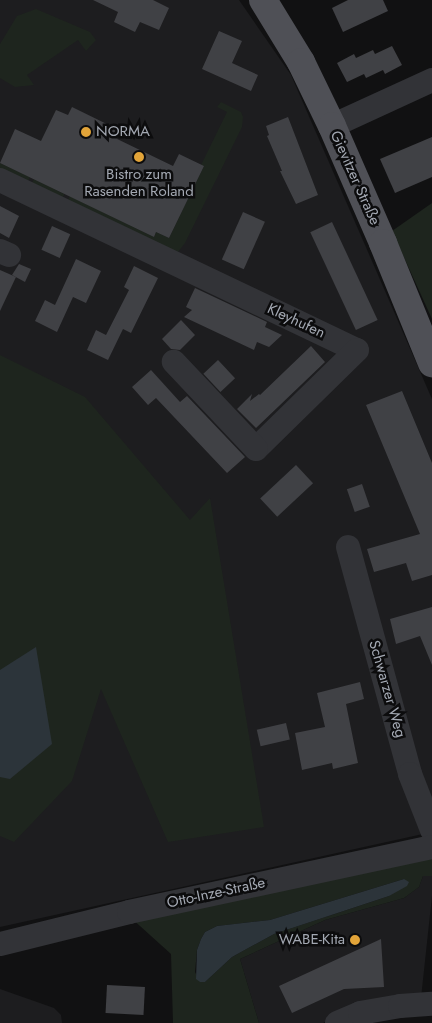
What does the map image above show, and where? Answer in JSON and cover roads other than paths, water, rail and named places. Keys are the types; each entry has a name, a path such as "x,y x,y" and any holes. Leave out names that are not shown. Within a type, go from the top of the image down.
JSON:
{"main road":[{"name":"Gievitzer Straße","path":"263,0 302,62 332,126 383,243 432,363"}],"street":[{"path":"332,126 432,80"},
{"name":"Kleyhufen","path":"0,180 357,350 256,449 174,362"},
{"name":"Schwarzer Weg","path":"348,547 410,774 432,830"},
{"name":"Otto-Inze-Straße","path":"0,944 129,912 432,847"},
{"path":"337,1023 360,1013 400,1006 432,1004"}],"place":[{"name":"NORMA","path":"86,132"},
{"name":"Bistro zum Rasenden Roland","path":"139,157"},
{"name":"WABE-Kita","path":"355,940"}]}
